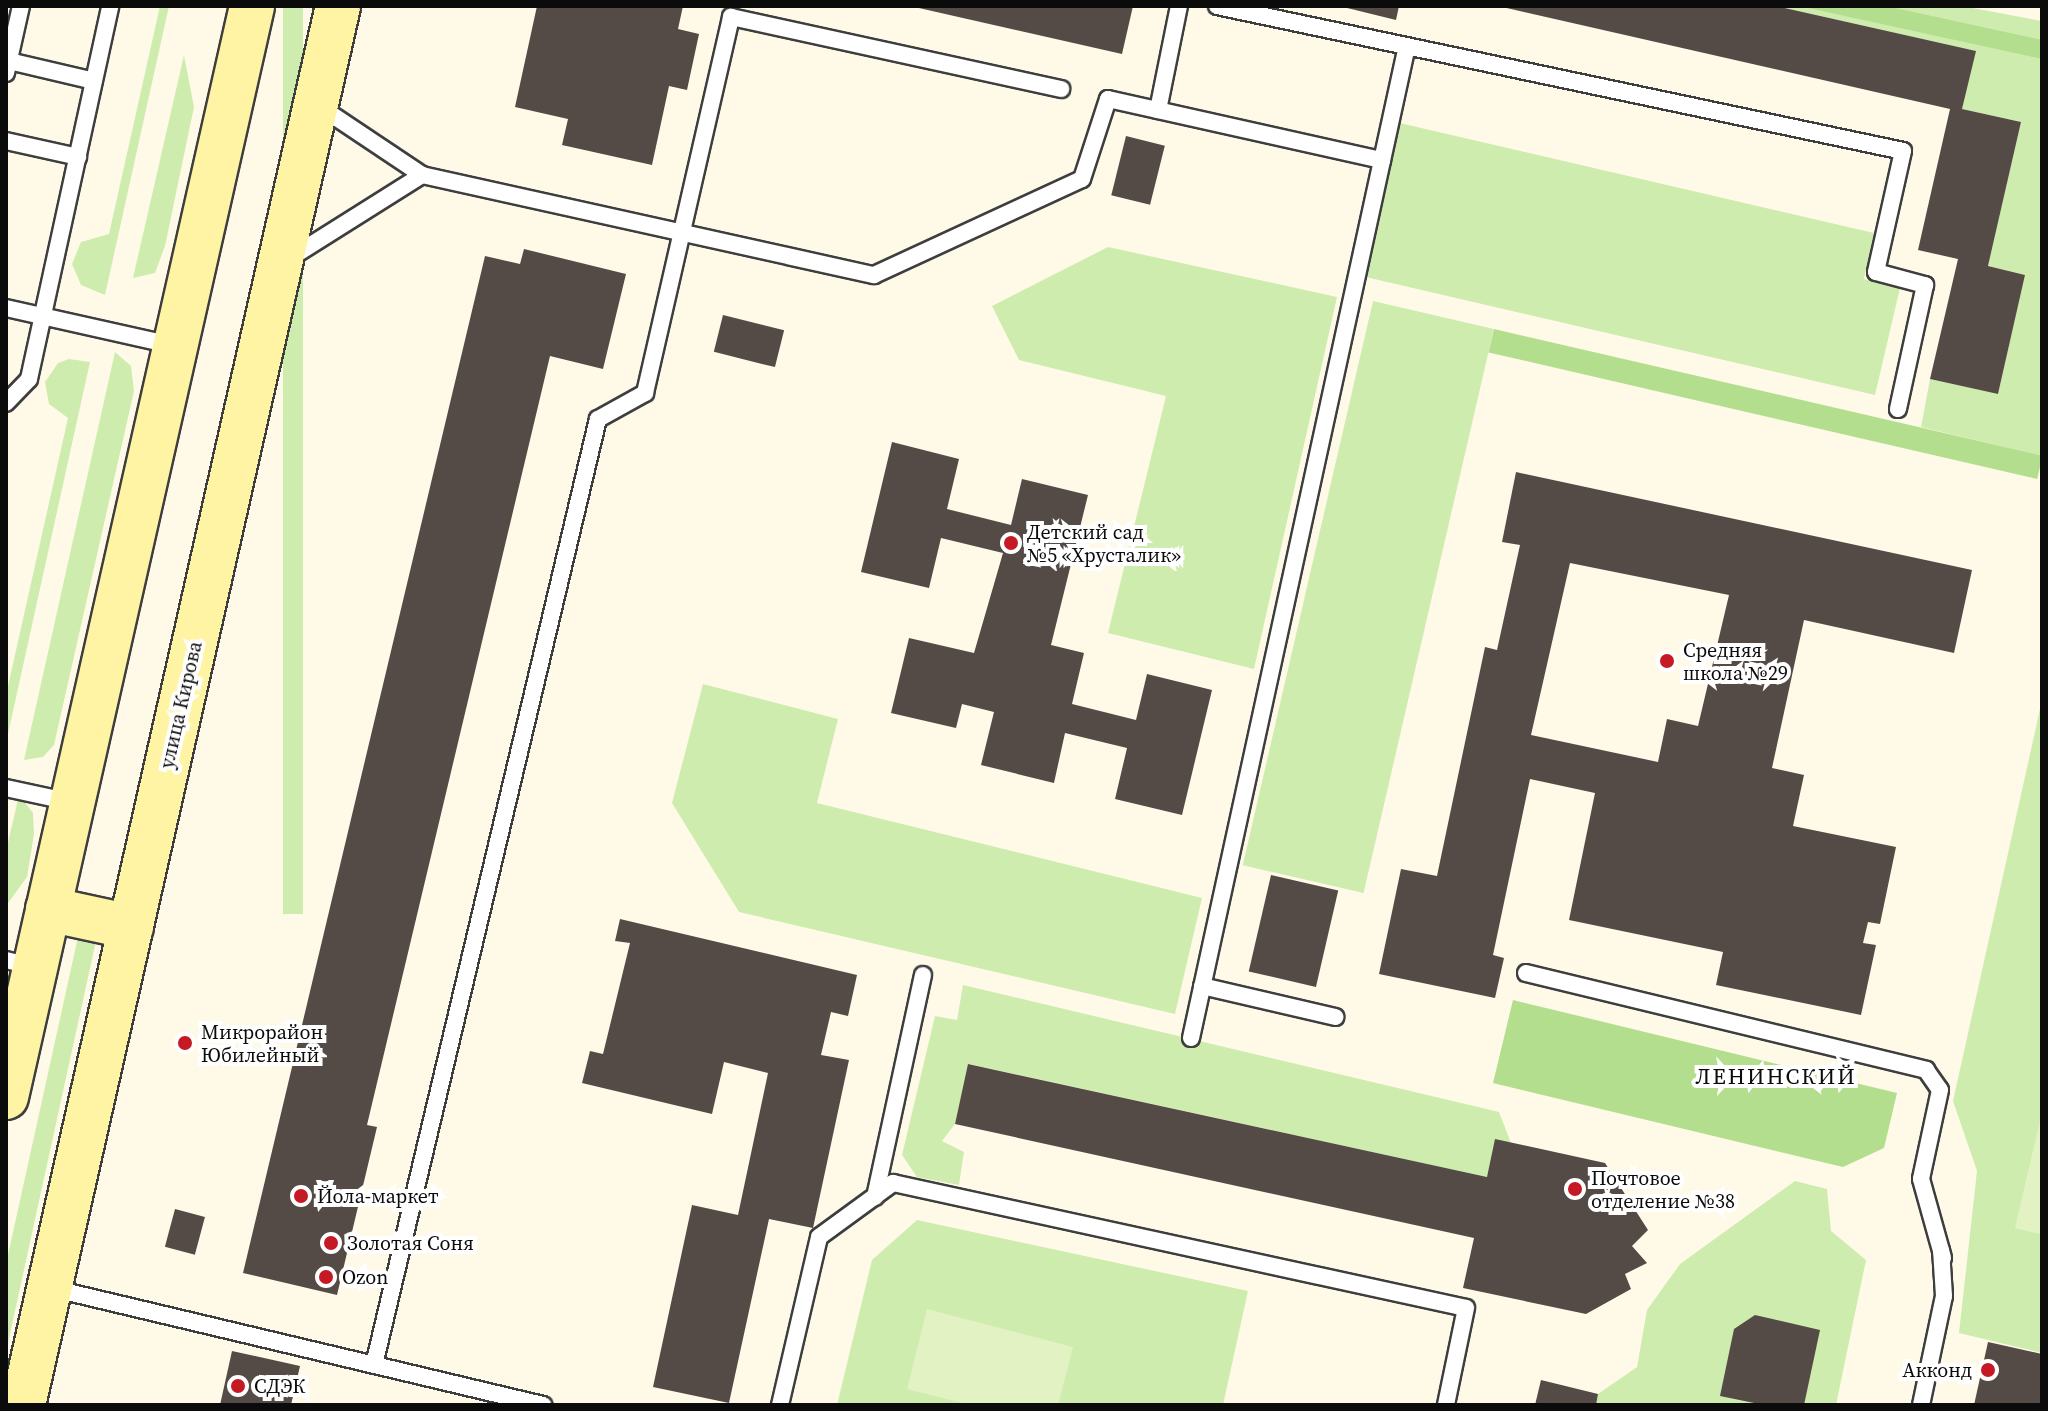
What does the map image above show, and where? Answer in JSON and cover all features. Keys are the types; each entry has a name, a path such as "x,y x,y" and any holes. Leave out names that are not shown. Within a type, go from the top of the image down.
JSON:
{"main road":[{"path":"6,1097 21,964 48,909 252,6"},
{"name":"улица Кирова","path":"23,1405 338,6"},
{"path":"48,909 131,927"}],"lane":[{"path":"21,6 7,67 94,81"},
{"path":"6,403 29,379 110,6"},
{"path":"1158,110 1179,6"},
{"path":"1217,6 1903,151 1876,272 1925,285 1898,409"},
{"path":"374,1365 598,419 645,393 731,17 1061,89"},
{"path":"1191,1038 1407,46"},
{"path":"316,104 422,175 874,275 1082,179 1108,99 1382,160"},
{"path":"6,141 78,157"},
{"path":"280,265 422,175"},
{"path":"6,308 175,345"},
{"path":"6,788 73,802"},
{"path":"1526,973 1926,1070 1940,1090 1921,1179 1943,1258 1944,1296 1921,1405"},
{"path":"875,1197 923,975"},
{"path":"1202,986 1335,1017"},
{"path":"780,1405 819,1237 893,1183 1466,1308 1446,1405"},
{"path":"50,1288 543,1405"}],"green space":[{"path":"160,6 169,6 105,295 81,285 72,264 81,242 109,234"},
{"path":"283,6 303,6 303,914 283,914"},
{"path":"1776,6 1962,6 2042,21 2042,456 1921,427 1930,379 1998,394 2025,275 1988,266 2021,122 1962,109 1975,51"},
{"path":"1799,6 1886,6 2042,40 2042,59"},
{"path":"184,55 194,107 165,246 155,273 133,278"},
{"path":"1391,121 1874,233 1864,279 1900,288 1875,395 1357,275"},
{"path":"1108,247 1337,297 1254,669 1108,633 1166,396 1019,360 992,306"},
{"path":"1373,301 1494,329 1364,893 1243,865"},
{"path":"1494,329 2042,456 2037,479 1489,352"},
{"path":"115,352 131,366 134,391 54,745 43,757 24,760"},
{"path":"69,359 90,362 6,743 6,695 68,418 49,404 45,382 58,363"},
{"path":"703,684 838,719 817,803 1202,898 1175,1014 739,912 672,803"},
{"path":"2042,700 2042,1127 2016,1228 2042,1234 2042,1353 1959,1333 1977,1171 1953,1101"},
{"path":"19,795 33,813 34,834 27,877 6,906 6,851"},
{"path":"78,937 96,941 6,1352 6,1264"},
{"path":"963,985 1499,1112 1511,1143 1487,1177 969,1064 955,1124 942,1141 964,1152 959,1185 917,1177 902,1155 935,1016 957,1020"},
{"path":"1513,1000 1897,1093 1884,1148 1843,1167 1493,1083"},
{"path":"2042,1112 2042,1234 2015,1228"},
{"path":"1795,1181 1827,1189 1831,1231 1866,1260 1836,1405 1596,1405 1598,1394 1637,1367 1647,1310 1680,1264"},
{"path":"917,1220 1248,1291 1223,1405 837,1405 872,1260"},
{"path":"927,1309 1073,1347 1058,1405 970,1405 907,1389"}],"building":[{"path":"537,6 683,6 678,29 699,34 687,90 669,86 652,165 562,145 568,119 515,107"},
{"path":"910,6 1133,6 1122,54"},
{"path":"1339,6 1399,6 1396,20"},
{"path":"1498,6 1776,6 1976,51 1962,109 2021,122 1988,266 2025,275 1998,394 1930,379 1958,259 1918,250 1950,109"},
{"path":"1126,136 1165,146 1150,205 1111,195"},
{"path":"524,249 626,274 603,369 550,356 367,1125 377,1127 337,1295 243,1273 485,256 520,264"},
{"path":"723,315 784,330 775,367 714,352"},
{"path":"892,442 959,459 947,509 1011,525 1022,479 1088,495 1051,645 1084,653 1072,704 1136,720 1147,674 1212,690 1182,815 1115,799 1127,748 1065,733 1054,783 981,765 994,712 962,704 956,728 891,713 909,638 974,653 1003,553 941,538 929,588 861,572"},
{"path":"1516,472 1972,570 1954,653 1804,620 1772,768 1804,775 1793,826 1896,847 1880,924 1868,922 1863,943 1876,945 1861,1015 1716,985 1723,952 1569,920 1595,793 1530,779 1493,955 1504,958 1495,998 1379,974 1401,869 1437,876 1485,647 1497,650 1520,545 1502,542","holes":["1570,563 1729,595 1698,726 1667,719 1658,762 1531,735"]},
{"path":"1271,875 1338,891 1316,987 1249,971"},
{"path":"620,919 857,975 848,1016 831,1012 821,1055 849,1060 813,1228 769,1219 729,1403 653,1387 692,1205 738,1215 768,1073 724,1062 712,1114 582,1083 590,1051 603,1054 630,943 615,941"},
{"path":"968,1064 1487,1177 1495,1139 1605,1163 1648,1230 1632,1246 1647,1263 1625,1274 1631,1289 1586,1314 1463,1288 1474,1238 955,1124"},
{"path":"175,1209 205,1217 195,1255 165,1247"},
{"path":"1755,1315 1820,1330 1804,1405 1764,1405 1720,1396 1734,1329"},
{"path":"1988,1342 2042,1354 2042,1405 1974,1405"},
{"path":"232,1351 300,1366 291,1405 220,1405"},
{"path":"1541,1380 1598,1394 1596,1405 1535,1405"}],"place":[{"name":"Детский сад №5 «Хрусталик»","path":"1011,543"},
{"name":"Средняя школа №29","path":"1667,661"},
{"name":"Микрорайон Юбилейный","path":"185,1043"},
{"name":"Почтовое отделение №38","path":"1575,1189"},
{"name":"Йола-маркет","path":"301,1196"},
{"name":"Золотая Соня","path":"331,1243"},
{"name":"Ozon","path":"326,1277"},
{"name":"Акконд","path":"1988,1370"},
{"name":"СДЭК","path":"238,1386"}],"district":[{"name":"ЛЕНИНСКИЙ","path":"1776,1077"}]}
